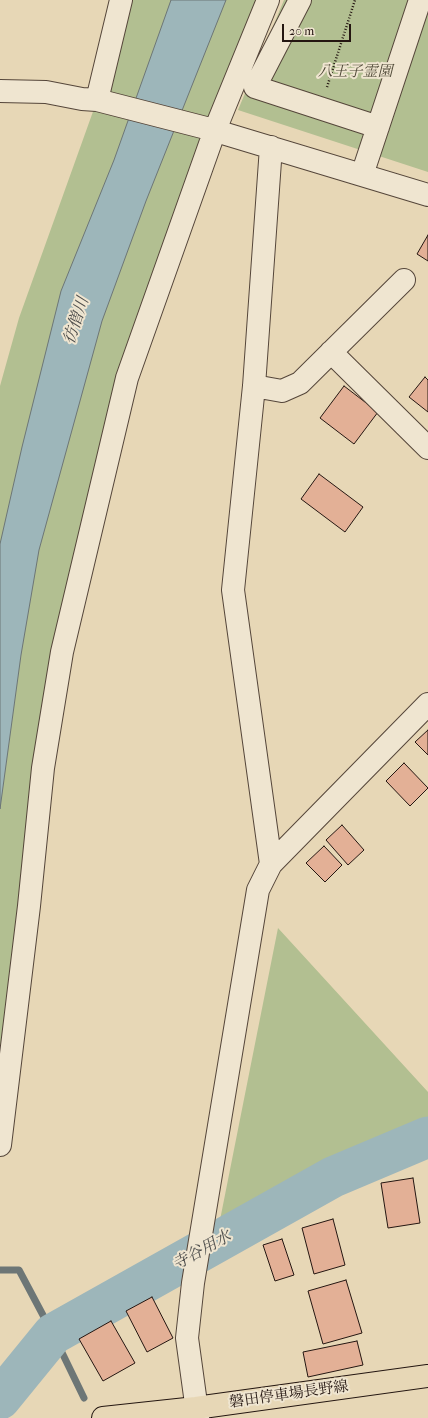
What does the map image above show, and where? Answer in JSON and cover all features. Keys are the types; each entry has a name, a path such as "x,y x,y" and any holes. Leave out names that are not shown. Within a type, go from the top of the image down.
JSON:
{"main road":[{"name":"磐田停車場長野線","path":"103,1418 197,1413 428,1376"}],"street":[{"path":"97,100 121,0"},
{"path":"0,1145 29,906 43,768 62,652 127,378 210,129 268,0"},
{"path":"300,0 255,87 378,127"},
{"path":"362,175 420,0"},
{"path":"0,91 46,92 82,99 97,100 210,129 428,195"},
{"path":"271,147 254,386 233,590 271,864"},
{"path":"254,386 282,391 300,383 404,280"},
{"path":"331,352 428,448"},
{"path":"197,1413 187,1338 193,1283 258,890 271,864 428,704"}],"path":[{"path":"320,108 355,0"}],"green space":[{"path":"133,0 267,0 143,332 62,652 0,1048 0,386 19,318"},
{"name":"八王子霊園","path":"284,0 428,0 428,172 238,110"},
{"path":"278,928 428,1092 428,1124 220,1220"}],"water":[{"name":"彷僧川","path":"171,0 226,0 146,201 102,321 39,550 21,655 0,809 0,544 22,447 61,291 114,160"}],"building":[{"path":"428,235 428,261 417,254"},
{"path":"425,377 428,380 428,412 409,397"},
{"path":"344,386 378,412 354,444 320,418"},
{"path":"319,474 363,507 345,532 301,499"},
{"path":"428,730 428,755 415,742"},
{"path":"404,763 428,788 410,806 386,781"},
{"path":"342,825 364,850 348,865 326,840"},
{"path":"324,846 342,865 325,882 306,863"},
{"path":"413,1178 420,1223 388,1228 381,1183"},
{"path":"333,1219 345,1265 314,1274 302,1228"},
{"path":"282,1239 294,1275 275,1281 263,1245"},
{"path":"346,1280 362,1333 323,1344 308,1291"},
{"path":"152,1297 173,1338 147,1352 126,1311"},
{"path":"111,1321 135,1363 103,1381 79,1339"},
{"path":"357,1341 363,1365 308,1377 303,1352"}],"waterway":[{"name":"寺谷用水","path":"0,1399 53,1334 333,1177 428,1137"},
{"path":"0,1270 19,1270 53,1334 84,1398"}]}
